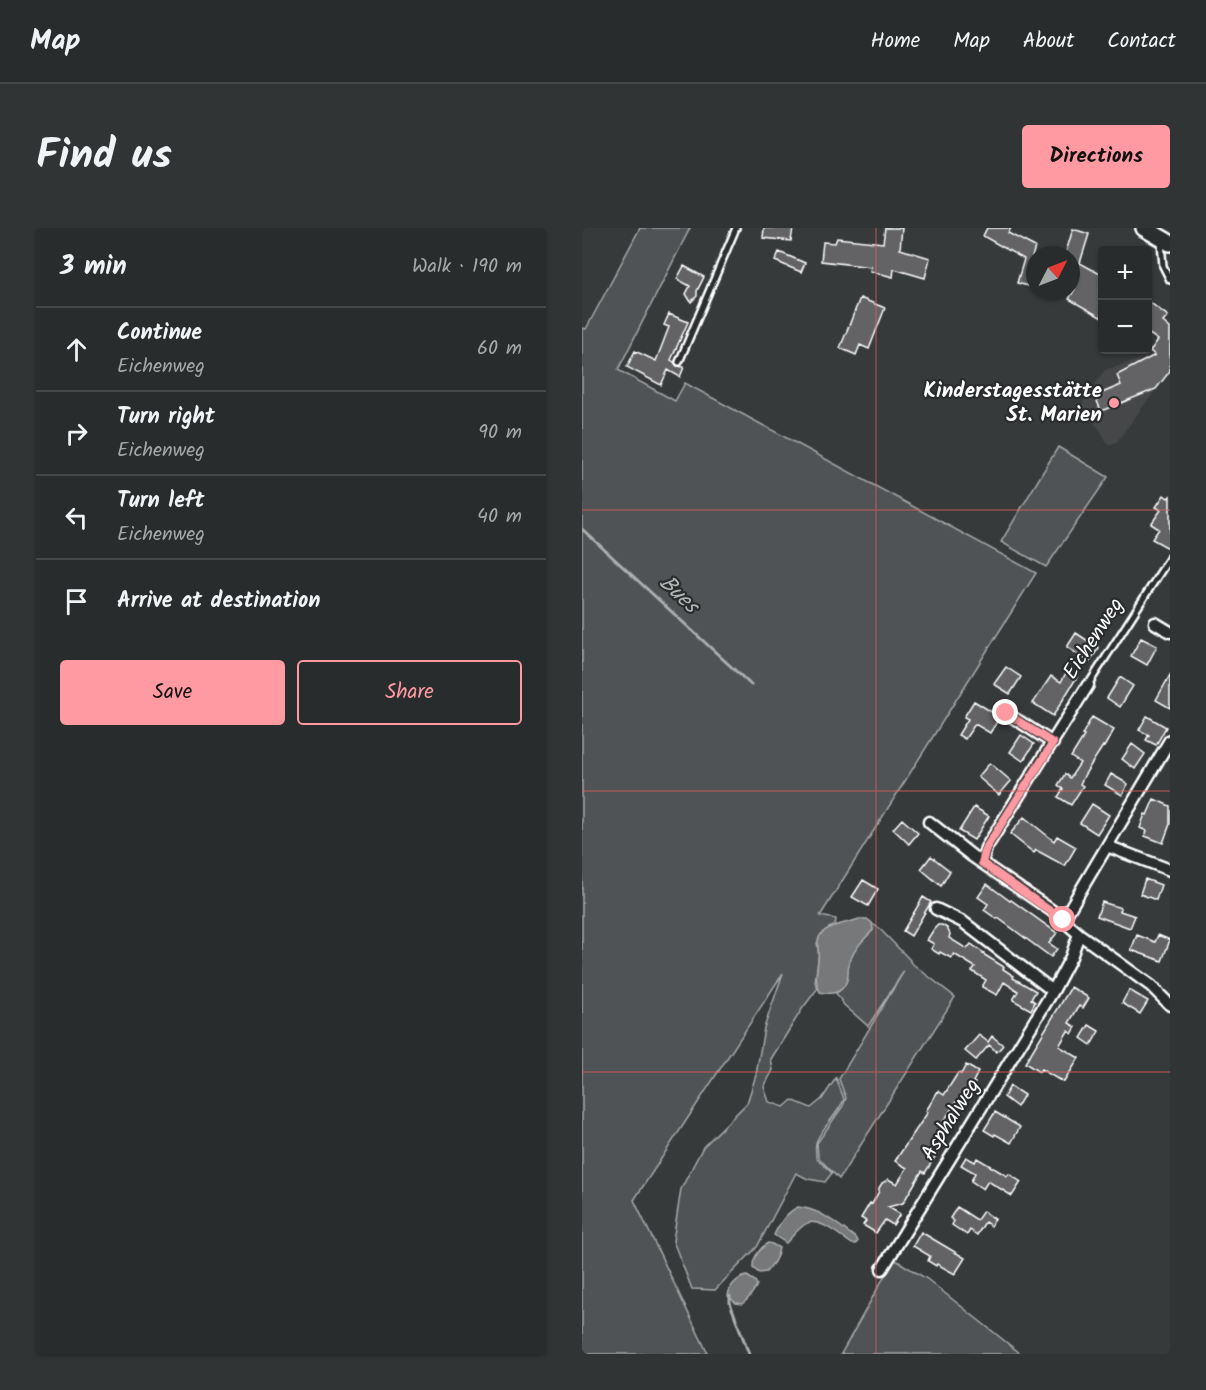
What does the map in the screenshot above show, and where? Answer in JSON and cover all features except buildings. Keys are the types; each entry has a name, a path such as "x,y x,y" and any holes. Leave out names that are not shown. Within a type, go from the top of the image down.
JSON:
{"main road":[{"path":"1144,228 1166,240"}],"street":[{"path":"1155,623 1170,632"},
{"name":"Eichenweg","path":"982,863 986,848 1088,685"},
{"path":"1006,713 1053,743"},
{"path":"1063,920 1170,740"},
{"path":"929,822 1150,986 1170,1005"},
{"path":"1107,846 1170,870"},
{"path":"936,909 963,922 1053,991"},
{"name":"Asphalweg","path":"882,1269 1053,991 1071,957 1079,934"}],"lane":[{"path":"679,362 736,228"},
{"path":"1166,240 1163,266 1170,280"},
{"name":"Eichenweg","path":"1088,685 1170,556"}],"shaded area":[{"path":"640,228 690,228 618,370 675,401 685,383 1036,573 820,916 836,919 835,926 829,928 817,943 819,954 815,982 818,988 771,1059 773,1070 764,1087 769,1102 784,1107 792,1100 811,1108 822,1099 836,1078 844,1099 816,1143 816,1158 832,1173 825,1182 808,1179 796,1173 757,1247 715,1290 692,1289 673,1241 681,1189 703,1147 747,1103 756,1075 764,1028 783,973 634,1200 708,1354 582,1354 582,328 586,329"},
{"name":"Kinderstagesstätte St. Marien","path":"1139,360 1147,367 1142,374 1158,387 1116,443 1109,446 1081,405 1105,370"},
{"path":"1058,447 1108,477 1046,567 1001,542"},
{"path":"859,919 867,919 872,923 873,930 852,957 845,985 835,993 820,992 816,976 818,940 830,928"},
{"path":"871,923 880,929 910,962 955,997 839,1179 818,1157 817,1143 843,1106 846,1098 839,1079 904,971 868,1026 844,1005 836,993 846,983 853,954 873,930"},
{"path":"798,1207 822,1214 858,1241 852,1244 822,1225 809,1223 801,1227 786,1243 774,1235 790,1212"},
{"path":"768,1243 779,1248 777,1255 766,1272 759,1273 753,1268 755,1257"},
{"path":"894,1259 927,1279 1021,1354 841,1354"},
{"path":"747,1276 757,1285 751,1296 742,1304 736,1303 728,1296 730,1289 737,1281"}],"waterway":[{"name":"Bues","path":"582,529 751,685"},
{"path":"730,1296 730,1303 749,1354"}],"place":[{"name":"Kinderstagesstätte St. Marien","path":"1114,403"}],"route":[{"path":"1006,713 1053,743 986,848 982,863 1063,920"}]}
